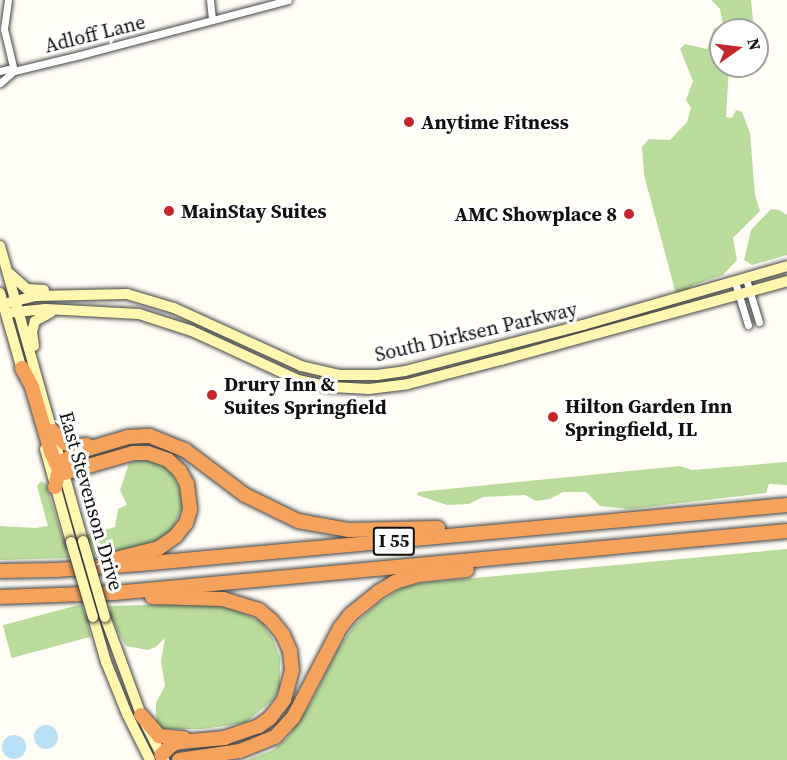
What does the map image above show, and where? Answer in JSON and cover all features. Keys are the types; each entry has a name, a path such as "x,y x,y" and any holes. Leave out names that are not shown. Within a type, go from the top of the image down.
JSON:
{"highway":[{"path":"22,368 32,387 51,452 62,468"},
{"path":"52,431 65,443 73,446 144,432 164,436 259,504 315,525 373,531 560,526"},
{"path":"55,487 62,468 81,451 137,436 159,438 185,450"},
{"path":"0,566 63,564 135,555 166,544 186,523 191,505 189,489 180,471 163,457 148,453 133,453 62,468"},
{"name":"I 55","path":"0,571 98,568 787,505"},
{"name":"I 55","path":"0,597 114,593 787,531"},
{"path":"179,760 240,751 275,737 293,718 345,621 378,592 395,582 418,575 488,567 609,547"},
{"path":"22,597 50,602 126,598 202,598 237,602 259,610 283,634 290,651 292,678 284,700 270,718 253,729 225,738 173,744 158,759"},
{"path":"141,715 154,732 164,737 237,734"}],"main road":[{"name":"East Stevenson Drive","path":"0,246 105,616 158,759"},
{"name":"South Dirksen Parkway","path":"17,306 36,296 113,293 153,299 284,359 320,371 351,375 388,374 583,325 787,266"},
{"path":"6,269 13,279 27,289 96,290 113,293"},
{"name":"South Dirksen Parkway","path":"3,303 55,311 114,311 150,316 192,331 298,380 340,388 369,389 422,381 739,296 787,280"},
{"name":"East Stevenson Drive","path":"3,303 106,662 127,714 158,759"},
{"path":"45,404 46,389 32,332 38,318 55,311"},
{"path":"258,346 281,346"}],"street":[{"path":"8,0 4,29 14,71"},
{"path":"210,0 212,20"},
{"name":"Adloff Lane","path":"0,83 14,71 288,0"},
{"name":"Adloff Lane","path":"0,71 8,69 14,71"},
{"path":"746,279 759,322"},
{"path":"735,282 748,325"}],"green space":[{"path":"711,0 751,0 753,18 722,18 720,9"},
{"path":"709,43 709,78 728,78 726,117 732,118 736,110 742,112 750,133 755,195 760,211 733,238 737,260 723,275 693,285 687,291 676,294 644,175 642,147 649,139 670,140 687,122 691,108 686,100 693,81 680,49 685,44 707,49"},
{"path":"771,209 779,210 787,215 787,255 752,265 744,260 751,230"},
{"path":"144,459 156,462 170,470 181,491 182,508 171,533 153,543 124,552 94,555 88,534 115,527 118,509 127,505 120,490 129,463"},
{"path":"787,462 787,485 769,484 766,493 630,509 600,506 586,492 563,492 550,499 536,501 525,495 483,497 469,504 447,505 417,495 418,492 680,466 692,470"},
{"path":"41,481 46,484 69,558 0,560 0,526 36,528 48,526 37,486"},
{"path":"787,549 787,760 247,760 273,750 287,738 312,701 338,649 355,624 376,605 403,587 421,583"},
{"path":"206,603 235,610 261,621 273,639 280,657 280,687 275,698 245,723 203,729 163,729 157,723 156,703 165,686 161,661 165,638 156,647 148,650 126,646 114,624 109,606"},
{"path":"82,604 91,637 12,658 3,625"}],"water":[{"path":"46,725 55,728 58,737 55,746 46,749 37,746 34,737 37,728"},
{"path":"14,735 23,738 26,747 23,756 14,759 5,756 2,747 5,738"}],"place":[{"name":"Anytime Fitness","path":"409,122"},
{"name":"MainStay Suites","path":"169,211"},
{"name":"AMC Showplace 8","path":"629,214"},
{"name":"Drury Inn & Suites Springfield","path":"212,395"},
{"name":"Hilton Garden Inn Springfield, IL","path":"553,417"}]}
